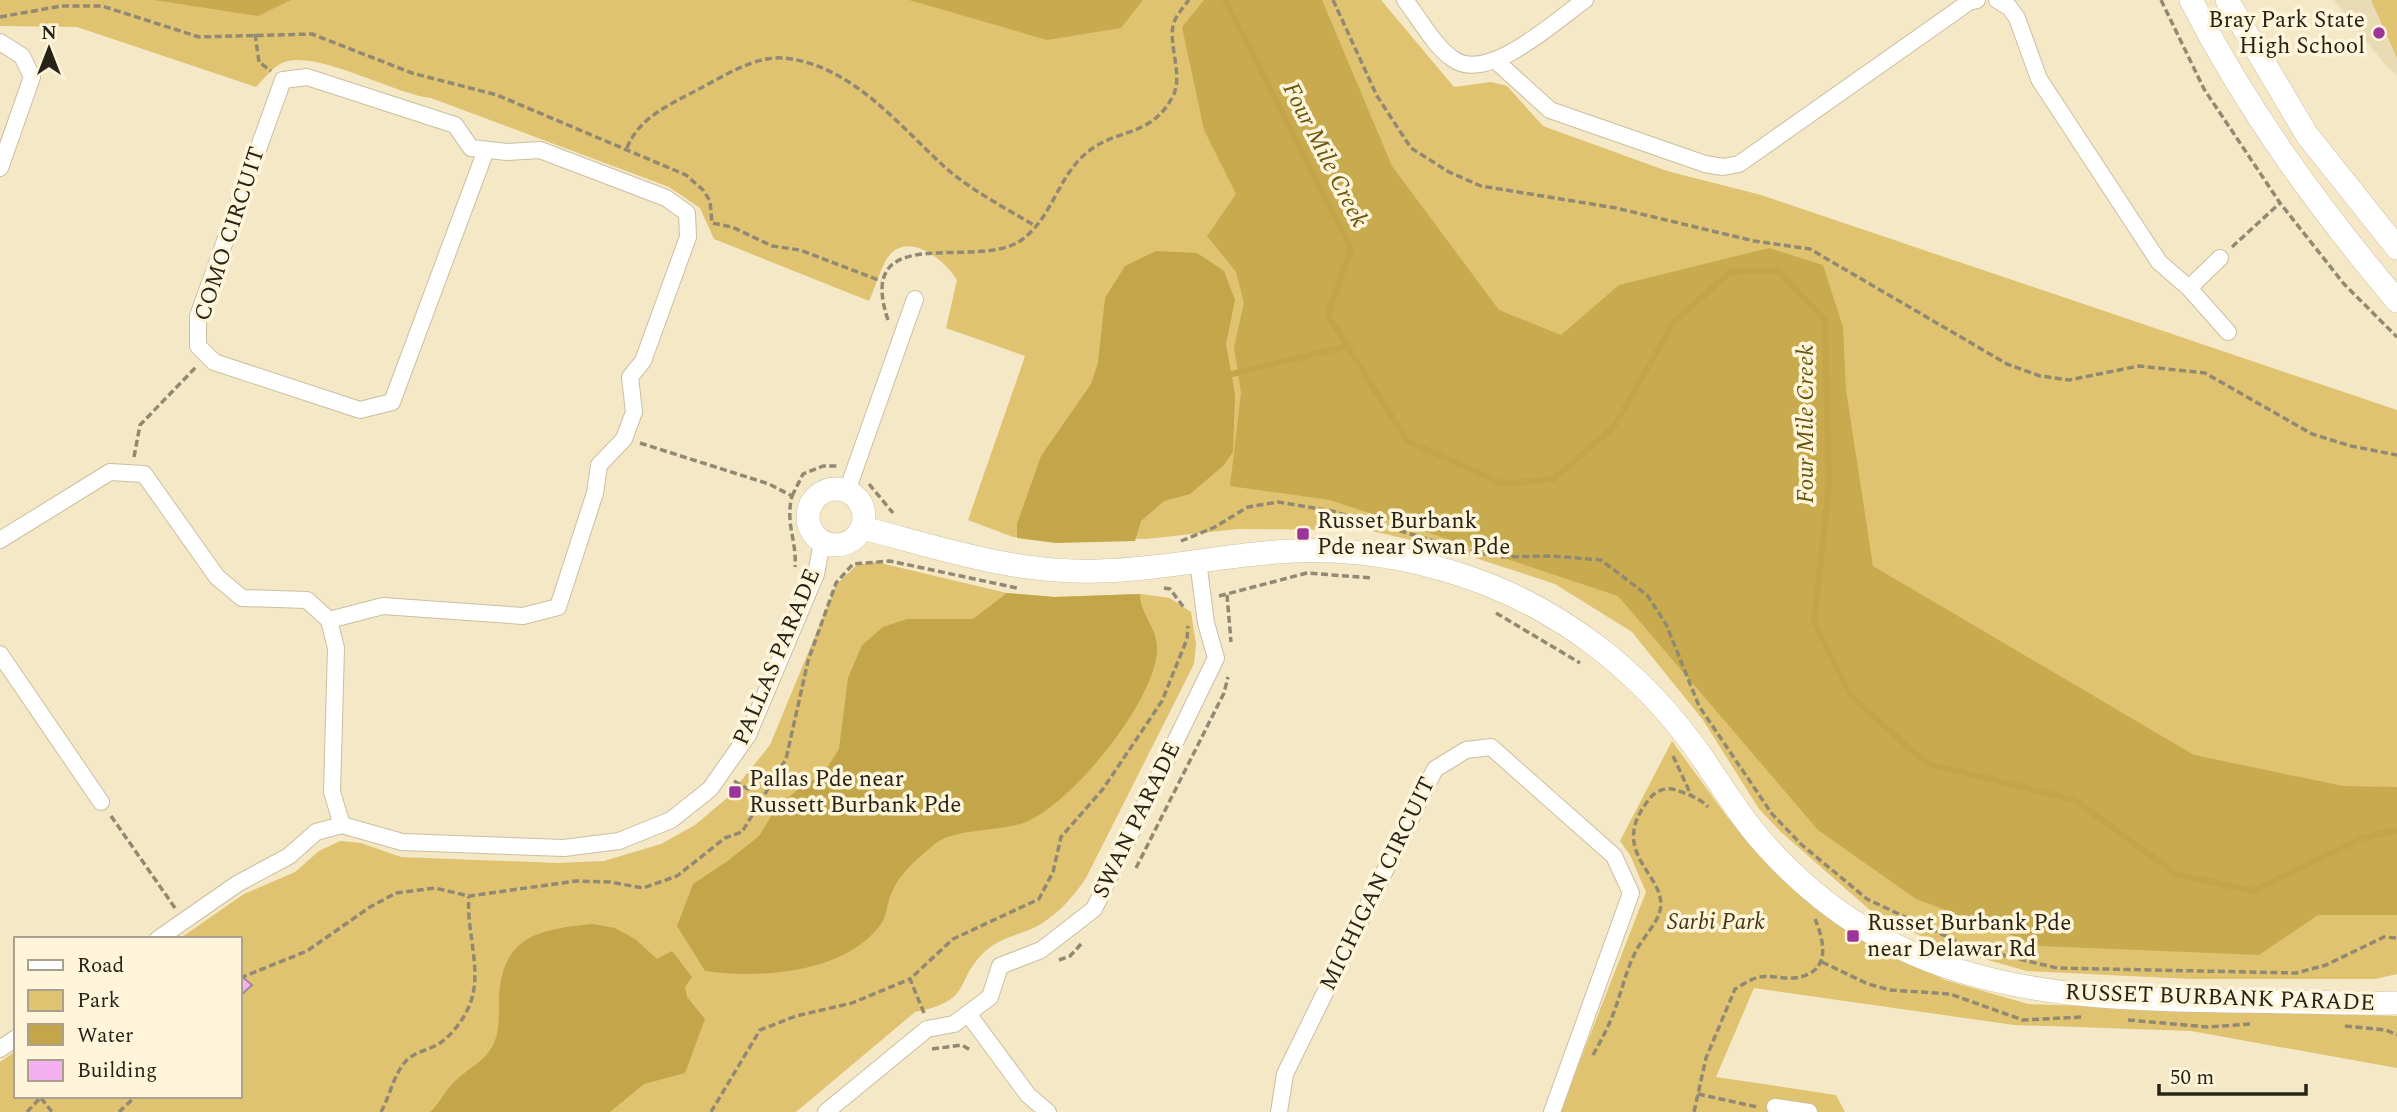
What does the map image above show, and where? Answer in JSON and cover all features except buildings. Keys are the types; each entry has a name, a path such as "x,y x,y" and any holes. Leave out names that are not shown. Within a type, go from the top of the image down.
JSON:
{"street":[{"path":"1405,0 1450,57 1473,67 1496,61 1515,50 1585,0"},
{"path":"1496,61 1550,110 1705,164 1723,167 1739,164 1969,2 1977,0"},
{"path":"1997,0 2009,7 2017,18 2039,79 2159,262 2189,288 2228,332"},
{"path":"2191,0 2247,103 2291,168 2397,301"},
{"path":"2227,0 2307,135 2397,248"},
{"path":"0,41 22,56 32,77 0,168"},
{"path":"1515,50 1528,88"},
{"path":"283,80 307,77 455,125 471,148 540,150 666,198 687,214 688,237 643,362 630,377 634,412 624,439 599,465 595,493 558,607 523,616 383,606 329,620"},
{"name":"COMO CIRCUIT","path":"283,80 198,316 198,346 214,362 360,410 392,402 486,150"},
{"path":"2189,288 2220,258"},
{"path":"847,476 864,510 863,528 858,536 841,545 822,542 809,528 807,518 812,501 847,476 915,299"},
{"path":"0,540 110,472 144,474 217,577 242,598 307,600 329,620 336,648 332,792 342,825 316,832 289,856 237,884 161,937"},
{"name":"RUSSET BURBANK PARADE","path":"863,528 1010,566 1098,571 1291,551 1335,550 1434,566 1526,601 1576,631 1613,658 1645,689 1690,741 1761,839 1814,891 1861,928 1957,971 2018,987 2078,996 2148,1000 2397,1003"},
{"name":"PALLAS PARADE","path":"342,825 402,842 564,848 619,841 671,820 710,789 748,735 816,574 822,542"},
{"name":"SWAN PARADE","path":"826,1112 927,1029 954,1024 969,1015 990,997 1000,967 1041,950 1094,909 1216,658 1198,561"},
{"path":"0,654 101,802"},
{"name":"MICHIGAN CIRCUIT","path":"1279,1112 1285,1074 1435,769 1465,750 1491,747 1614,856 1631,894 1552,1112"},
{"path":"969,1015 1028,1095 1048,1112"},
{"path":"1775,1107 1809,1112"}],"path":[{"path":"887,330 881,281 893,264 905,256 988,250 1018,242 1037,227 1081,157 1105,139 1137,131 1160,118 1175,93 1173,24 1189,0"},
{"path":"1333,0 1377,96 1411,148 1449,172 1481,186 1616,208 1754,241 1810,249 2007,364 2040,376 2069,380 2139,366 2205,373 2312,434 2351,446 2397,455"},
{"path":"2161,0 2204,89 2280,203 2344,284 2397,337"},
{"path":"0,17 61,6 102,6 199,37 312,34 412,73 497,95 626,149 685,175 703,190 710,201 712,223 732,227 772,246 800,250 881,281"},
{"path":"255,34 260,62 283,80"},
{"path":"626,149 633,133 651,116 743,66 781,58 811,65 850,83 896,118 948,170 1037,227"},
{"path":"2220,258 2280,203"},
{"path":"131,473 140,425 207,355"},
{"path":"624,439 769,484 792,496"},
{"path":"795,567 796,549 787,516 792,496 803,474 823,466 847,476 891,512 903,518"},
{"path":"1174,544 1213,528 1248,508 1278,502 1332,511 1488,555 1601,560 1647,595 1667,624 1699,706 1772,814 1787,830 1867,899 1969,947 2057,968 2296,973 2326,965 2384,937 2397,938"},
{"path":"1182,602 1227,595 1250,586 1307,573 1381,579"},
{"path":"1160,587 1170,589 1182,602 1185,611"},
{"path":"1485,607 1582,664"},
{"path":"711,1112 760,1030 796,1016 852,1003 910,979 953,939 1039,899 1053,872 1061,837 1103,789 1162,701 1186,639 1189,620"},
{"path":"1671,751 1692,797"},
{"path":"721,774 748,789 759,775 771,780"},
{"path":"1589,1064 1613,1016 1636,951 1659,914 1660,901 1655,886 1634,850 1635,827 1652,796 1661,790 1671,788 1710,809"},
{"path":"101,802 184,921"},
{"path":"242,977 307,951 370,907 396,893 435,888 469,896 467,917 474,985 467,1009 450,1034 440,1043 416,1053 403,1065 381,1112"},
{"path":"1694,1112 1706,1058 1735,989 1759,977 1793,978 1810,975 1822,962 1824,946 1816,920 1805,911"},
{"path":"910,979 923,1012 934,1027"},
{"path":"926,1054 934,1048 962,1045 980,1055"},
{"path":"1698,1094 1763,1108 1775,1107"},
{"path":"27,1112 41,1098"},
{"path":"119,1112 134,1098"}],"shaded area":[{"path":"154,0 291,0 258,16"},
{"path":"909,0 1143,0 1121,28 1047,40"},
{"path":"1204,0 1322,0 1392,166 1499,310 1561,335 1619,285 1769,248 1823,265 1843,327 1846,390 1873,566 2194,755 2343,786 2397,787 2397,915 2318,915 2259,955 2040,946 1916,899 1818,830 1618,596 1330,500 1230,486 1241,393 1234,347 1244,303 1236,272 1207,236 1236,194 1204,130 1182,27"},
{"name":"Bray Park State High School","path":"2334,0 2397,0 2397,75 2387,67"}],"green space":[{"path":"0,0 1381,0 1454,87 1491,82 1507,86 1543,126 1667,171 1761,195 2397,410 2397,974 2375,979 2190,979 2027,971 1945,948 1871,911 1782,833 1759,809 1703,720 1632,632 1555,584 1442,547 1367,530 1238,529 1146,539 1013,537 968,520 1025,356 946,328 957,280 943,264 924,250 904,247 894,251 881,270 869,301 714,239 700,208 669,187 431,98 311,61 294,60 280,64 256,87 77,27 0,26"},
{"path":"2371,0 2397,0 2397,58"},
{"path":"876,562 1007,593 1054,597 1140,594 1170,598 1191,612 1196,644 1194,664 1086,878 1071,897 1041,924 1000,941 988,949 970,970 956,995 934,1007 915,1012 796,1112 0,1112 0,1062 14,1052 14,1098 242,1098 242,937 182,937 244,894 295,872 319,851 340,841 361,843 401,857 557,863 604,861 661,844 695,825 727,798 770,745 836,585 857,565"},
{"name":"Sarbi Park","path":"1672,741 1728,818 1777,873 1856,936 1945,980 2028,1004 2397,1016 2397,1068 2191,1031 2014,1025 1754,988 1716,1077 1836,1095 1845,1112 1560,1112 1646,892 1630,855 1620,841"}],"water":[{"path":"1156,251 1197,253 1224,271 1235,300 1226,344 1235,394 1233,452 1223,466 1190,494 1164,501 1141,521 1135,541 1056,543 1017,538 1017,524 1041,456 1091,384 1098,363 1105,298 1125,266"},
{"path":"1007,593 1054,597 1140,594 1156,640 1153,669 1143,694 1108,748 1064,796 1042,813 1013,826 954,835 936,843 899,879 881,924 866,940 846,953 824,963 776,973 705,971 677,926 693,884 759,836 775,810 796,791 824,773 839,749 848,678 862,645 883,627 907,619 973,619"},
{"path":"593,924 615,928 635,939 657,959 672,951 692,977 685,987 687,997 705,1019 685,1073 644,1084 610,1112 430,1112 453,1083 484,1058 495,1042 501,979 515,949 540,933"}],"waterway":[{"name":"Four Mile Creek","path":"1225,0 1351,248 1328,315 1407,441 1504,484 1553,479 1613,428 1674,322 1730,272 1777,270 1825,320 1829,486 1814,622 1851,696 1926,763 2075,800 2176,874 2253,891 2363,838 2397,830"},
{"path":"1232,374 1348,346"}],"place":[{"name":"Bray Park State High School","path":"2379,33"},
{"name":"Russet Burbank Pde near Swan Pde","path":"1303,534"},
{"name":"Pallas Pde near Russett Burbank Pde","path":"735,792"},
{"name":"Russet Burbank Pde near Delawar Rd","path":"1853,936"}]}
